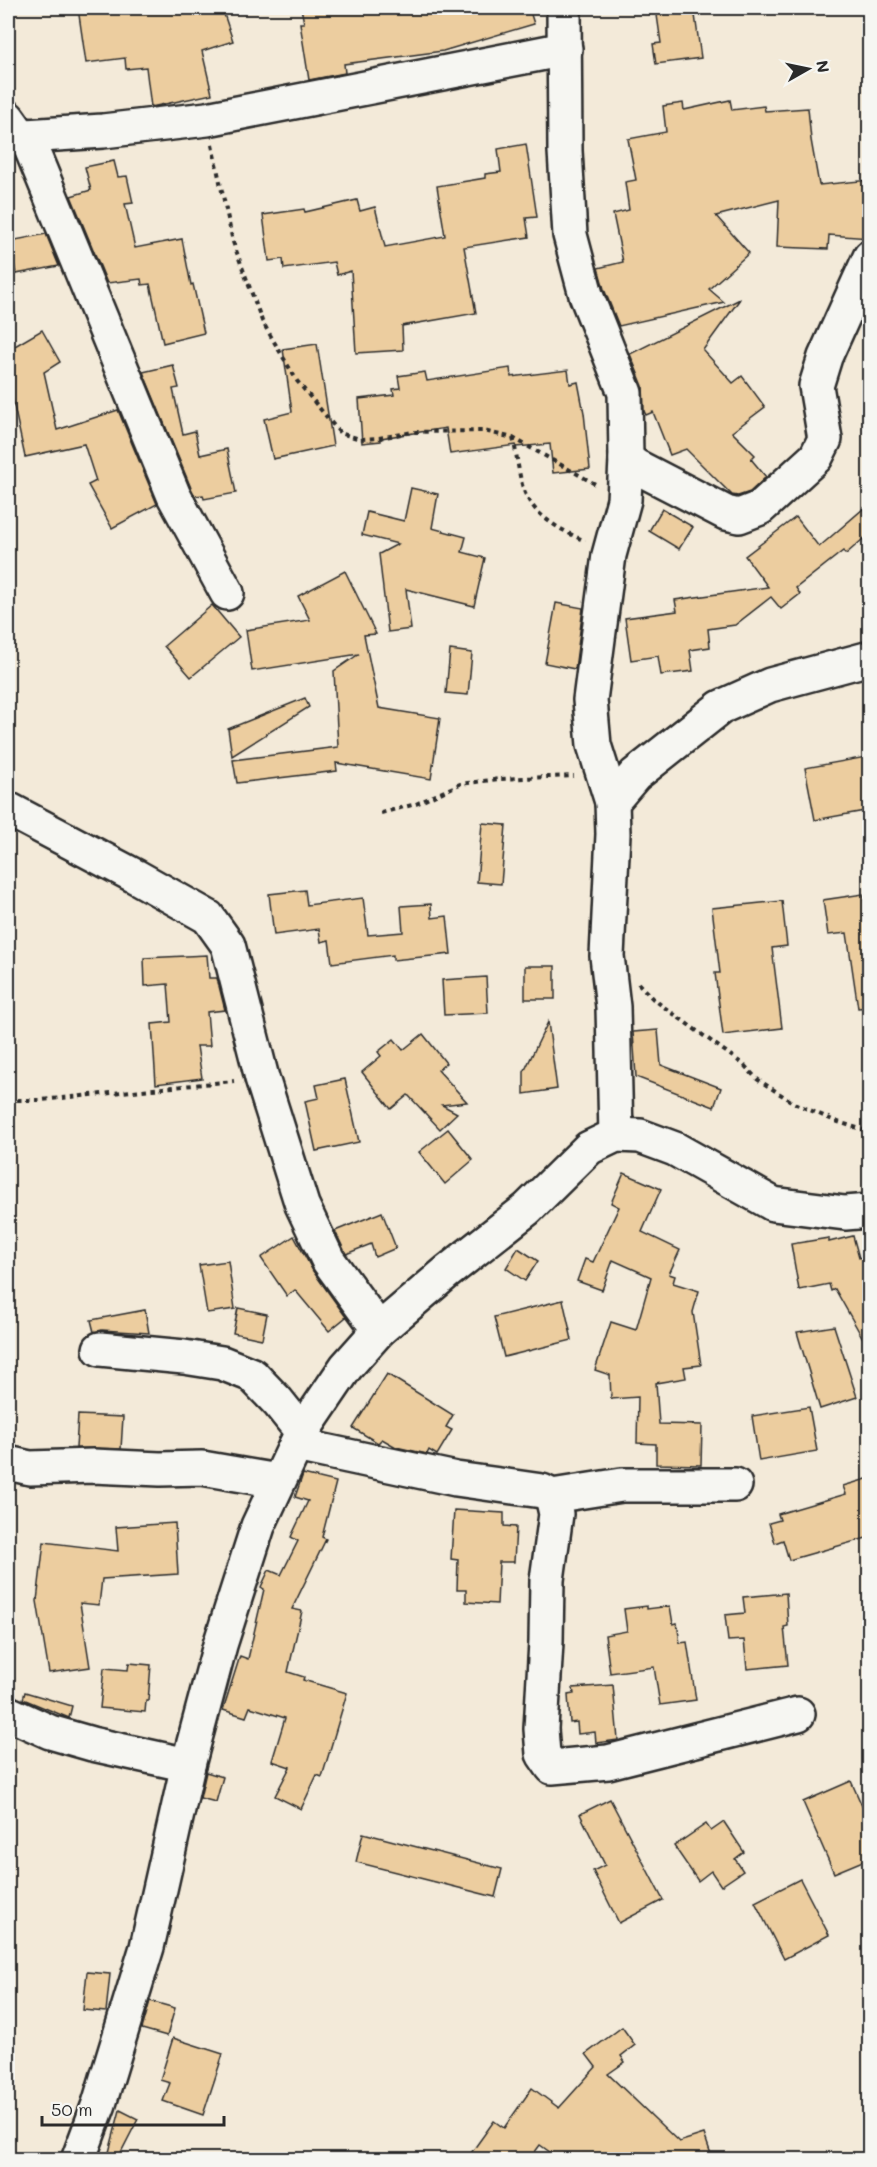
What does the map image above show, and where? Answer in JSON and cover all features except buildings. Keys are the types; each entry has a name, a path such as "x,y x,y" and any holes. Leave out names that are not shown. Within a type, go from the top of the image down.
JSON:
{"street":[{"path":"564,8 565,151 570,235 586,295 625,393 624,500 609,555 590,700 594,745 607,788 613,834 607,956 613,1006 616,1135"},
{"path":"227,593 174,496 17,127 103,131 207,119 565,49"},
{"path":"626,459 637,467 726,513 739,516 760,508 816,457 825,439 816,386 825,357 870,257"},
{"path":"607,788 634,775 721,707 770,685 870,658"},
{"path":"8,809 208,917 228,945 262,1078 302,1205 328,1260 379,1330"},
{"path":"78,2160 99,2104 147,1947 188,1765 220,1645 258,1526 299,1438 346,1367 379,1330 447,1272 527,1209 589,1148 616,1135 640,1136 675,1149 717,1175 773,1204 845,1213 870,1211"},
{"path":"100,1349 222,1363 252,1375 278,1402 299,1438 456,1479 542,1491 552,1496 622,1485 735,1485"},
{"path":"8,1463 30,1468 93,1466 202,1468 278,1481"},
{"path":"552,1496 556,1514 547,1580 541,1728 543,1754 552,1767 608,1762 798,1714"},
{"path":"8,1713 50,1732 92,1744 188,1765"}],"path":[{"path":"207,119 233,242 262,321 297,381 340,433 360,439 413,432 484,431 513,438 624,500"},
{"path":"513,438 524,490 534,508 560,530 609,555"},
{"path":"381,813 416,804 460,784 499,779 607,788"},
{"path":"607,956 653,999 744,1065 766,1085 794,1103 834,1121 870,1132"},
{"path":"8,1100 41,1100 92,1093 131,1092 262,1078"}]}
